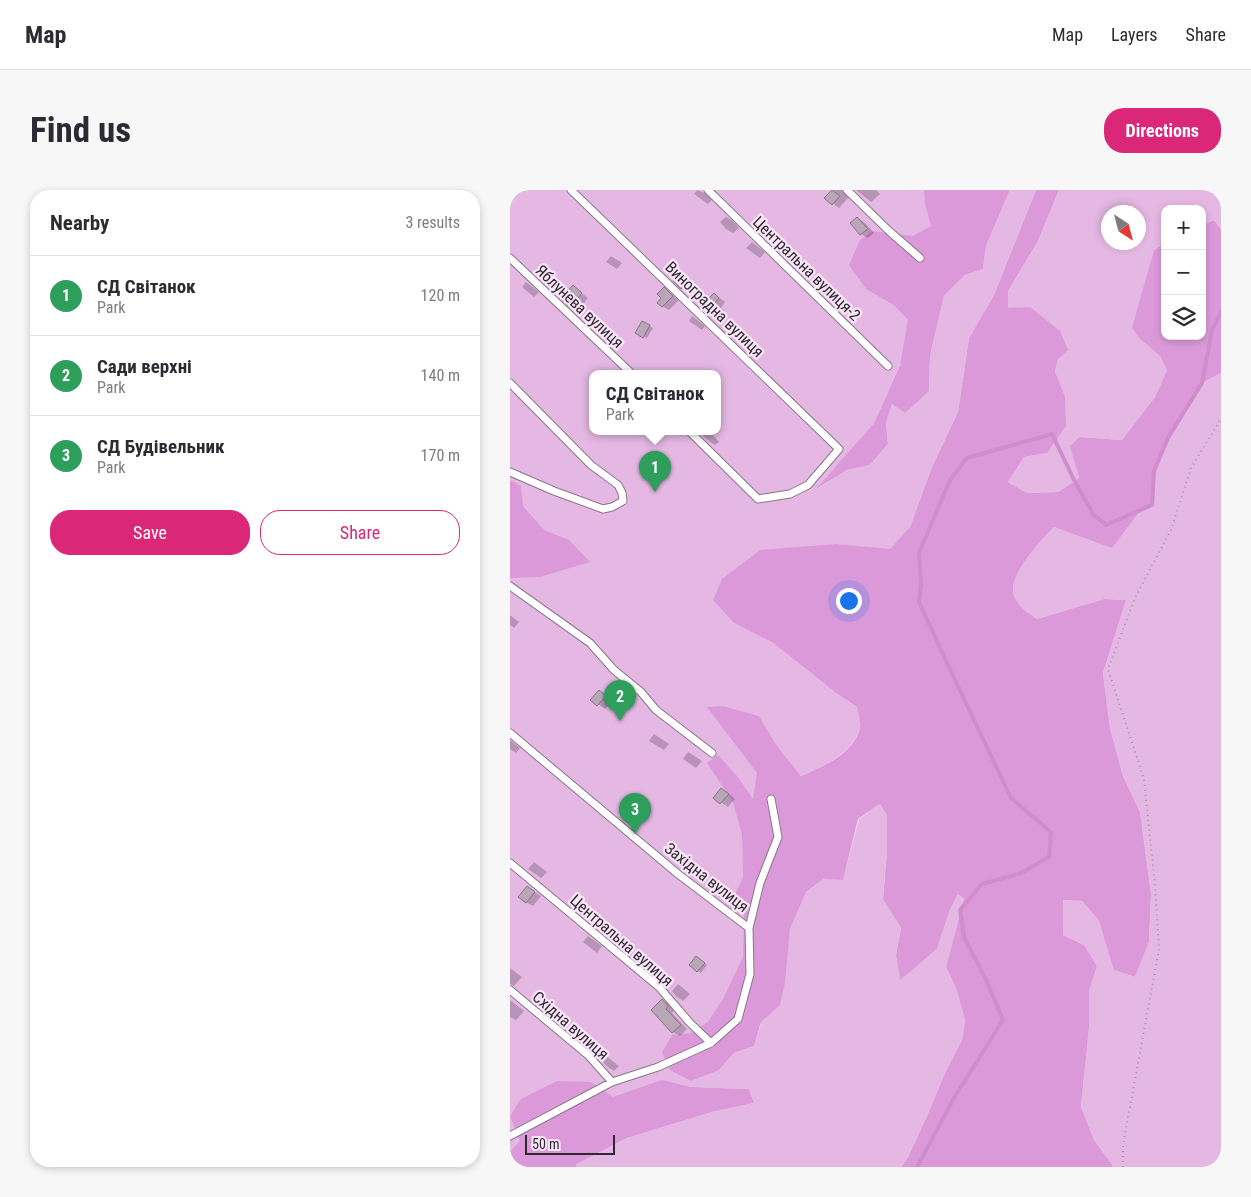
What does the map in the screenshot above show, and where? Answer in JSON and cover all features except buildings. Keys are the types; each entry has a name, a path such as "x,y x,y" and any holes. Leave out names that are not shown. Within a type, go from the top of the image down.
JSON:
{"lane":[{"name":"Виноградна вулиця","path":"571,190 839,449 808,485 790,494 758,499 693,435"},
{"name":"Центральна вулиця-2","path":"708,190 888,366"},
{"path":"847,190 920,258"},
{"name":"Яблунева вулиця","path":"510,258 628,370"},
{"path":"510,383 591,465 618,485 623,501 603,509 554,492 510,472"},
{"path":"510,586 590,643 614,670 641,692 656,710 712,754"},
{"name":"Західна вулиця","path":"510,733 678,874 750,928"},
{"path":"511,1135 612,1082 658,1067 711,1043 738,1019 750,974 750,928 760,883 778,837 771,799"},
{"name":"Центральна вулиця","path":"510,862 659,987 711,1043"},
{"name":"Східна вулиця","path":"510,990 588,1055 612,1082"}],"path":[{"path":"1123,1167 1123,1145 1159,949 1155,885 1144,779 1108,669 1135,598 1171,530 1191,468 1221,419"}],"shaded area":[{"path":"510,190 978,190 874,423 818,488 847,470 870,465 888,444 886,421 892,404 929,391 930,356 944,296 965,275 983,269 986,246 1010,190 1036,190 994,295 969,338 958,412 932,467 910,527 890,550 837,544 734,623 773,643 836,693 857,707 860,717 860,727 856,736 844,752 828,763 801,776 778,747 759,716 800,803 790,927 806,892 824,879 843,879 859,819 880,804 887,815 887,851 883,898 901,928 896,955 900,979 937,949 950,910 958,894 964,899 946,967 956,988 965,1020 962,1040 945,1073 908,1157 901,1167 576,1167 577,1164 627,1138 712,1112 754,1103 749,1089 692,1087 670,1082 510,1167","holes":["761,1023 754,1046 734,1053 718,1071 691,1081"]},
{"path":"924,190 1010,190 986,246 983,269 965,275 944,296 930,356 929,391 905,413 892,404 886,422 888,444 870,465 847,470 816,489 874,423 900,365 908,320 895,306 866,289 849,265 860,240 872,231 913,236 931,226 925,204"},
{"path":"1036,190 1059,190 1038,241 1008,291 1008,308 1030,307 1060,331 1068,350 1058,359 1055,371 1065,396 1066,426 1047,453 1024,457 1008,482 1027,493 1058,492 1079,478 1070,446 1079,437 1122,440 1155,397 1167,370 1160,356 1141,340 1132,328 1154,250 1161,246 1161,340 1206,340 1206,223 1214,220 1221,229 1221,373 1202,383 1168,438 1154,471 1152,505 1140,511 1112,548 1054,527 1019,570 1013,590 1019,605 1037,619 1104,599 1126,600 1103,673 1110,728 1123,776 1140,812 1151,894 1149,942 1135,977 1114,970 1099,921 1082,901 1063,900 1063,935 1084,945 1097,966 1089,991 1089,1028 1081,1107 1094,1140 1112,1164 1112,1167 901,1167 908,1157 945,1073 962,1040 965,1020 956,988 946,967 964,899 958,894 950,910 937,949 900,980 896,955 901,928 883,899 887,851 887,815 880,804 858,819 843,880 824,879 806,892 790,929 785,983 780,1005 761,1022 754,1046 734,1053 718,1071 691,1081 670,1070 662,1052 672,1035 691,1033 708,1022 724,997 743,957 744,917 734,897 743,877 742,835 733,802 707,763 718,755 737,776 753,799 757,773 707,707 722,706 759,716 778,747 801,776 819,768 845,752 857,736 860,727 857,707 836,693 773,643 734,623 713,600 722,579 760,550 837,544 890,549 910,527 932,467 958,412 969,338 994,295"},
{"path":"1059,190 1221,190 1221,229 1214,220 1206,223 1206,205 1161,205 1161,246 1154,250 1141,340 1160,356 1167,370 1155,397 1122,440 1079,437 1071,446 1079,478 1058,492 1027,493 1008,482 1024,457 1047,453 1065,396 1055,371 1058,359 1008,308 1008,291 1038,241"},
{"path":"1221,373 1221,1167 1112,1167 1112,1164 1094,1140 1081,1107 1089,1028 1089,991 1097,966 1084,945 1063,935 1063,900 1082,901 1099,921 1115,970 1135,977 1149,942 1151,894 1140,812 1123,776 1110,728 1103,673 1126,600 1104,599 1037,619 1019,605 1013,590 1019,570 1054,527 1112,547 1140,511 1152,505 1154,471 1168,438 1202,383"},
{"path":"510,480 521,486 523,506 544,530 569,540 590,562 540,577 510,578"},
{"path":"662,1080 692,1087 749,1089 754,1103 712,1112 627,1138 577,1164 576,1167 510,1167 510,1152 520,1141 510,1116 521,1099 557,1081 591,1082 613,1097"}],"waterway":[{"path":"917,1167 954,1098 1003,1020 986,980 964,937 960,910 982,884 1019,874 1049,857 1051,832 1011,798 947,663 919,602 921,583 919,553 950,480 967,458 1052,434 1093,514 1106,525 1152,505 1154,471 1168,438 1202,383 1212,330 1221,312"}],"place":[{"name":"СД Світанок","path":"655,492"},
{"name":"Сади верхні","path":"620,721"},
{"name":"СД Будівельник","path":"635,834"}]}
